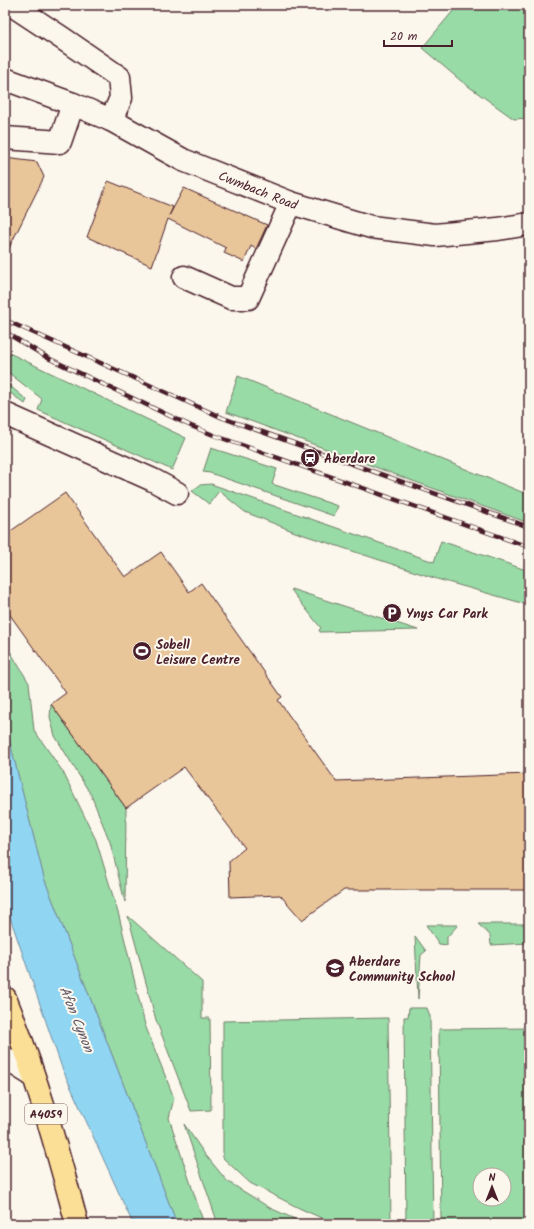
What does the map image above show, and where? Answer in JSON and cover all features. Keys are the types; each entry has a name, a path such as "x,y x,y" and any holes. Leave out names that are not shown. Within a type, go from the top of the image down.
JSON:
{"main road":[{"name":"A4059","path":"5,998 16,1025 59,1154 77,1224"}],"street":[{"path":"12,5 119,77 121,98 111,120"},
{"name":"Cwmbach Road","path":"5,79 73,104 111,120 183,160 291,203 371,227 435,235 498,229 529,224"},
{"path":"5,138 60,142 73,104"},
{"path":"184,277 232,298 248,298 291,203"},
{"path":"5,414 153,480 177,493"},
{"path":"5,1058 32,1075"}],"green space":[{"path":"458,5 529,5 529,118 514,119 461,81 422,48"},
{"path":"5,351 186,438 172,470 38,410 42,399 5,370"},
{"path":"238,376 529,495 529,523 226,412"},
{"path":"5,382 27,400 25,404 5,389"},
{"path":"211,448 277,469 272,484 338,506 334,516 210,473 203,472"},
{"path":"211,484 434,562 441,541 529,571 529,605 437,579 295,532 245,512 219,491 209,504 192,491 200,485"},
{"path":"291,590 418,630 320,632 319,630 321,628"},
{"path":"5,643 29,683 34,730 63,772 96,840 119,916 145,1025 174,1098 169,1118 204,1224 177,1224 44,878 5,723"},
{"path":"51,704 126,808 125,902 110,842 91,795 55,736 50,717"},
{"path":"128,916 202,982 202,1018 210,1018 211,1110 191,1111 156,1020"},
{"path":"478,924 529,924 529,943 491,945 490,935"},
{"path":"426,925 458,925 447,937 447,945 439,944"},
{"path":"415,936 426,951 421,955 418,999"},
{"path":"409,1008 427,1008 430,1016 433,1224 406,1224 404,1017 408,1017"},
{"path":"388,1018 391,1224 335,1224 299,1208 250,1183 223,1158 223,1021"},
{"path":"529,1028 529,1224 441,1224 439,1029"},
{"path":"184,1124 204,1153 227,1181 270,1208 306,1224 218,1224"}],"water":[{"name":"Afon Cynon","path":"5,723 44,878 177,1224 133,1224 62,1068 5,903"}],"building":[{"path":"5,158 37,162 44,177 5,256"},
{"path":"108,181 173,207 169,216 184,188 267,225 256,249 251,246 244,262 224,253 226,248 168,219 152,266 87,237"},
{"path":"65,493 125,577 161,552 189,592 201,583 282,697 278,700 336,781 529,774 529,890 344,890 302,920 280,895 230,897 229,861 245,848 184,767 126,808 51,704 66,693 5,608 5,535"}],"railway":[{"path":"5,320 223,418 529,527"},
{"path":"5,332 48,358 191,426 529,547"}],"place":[{"name":"Aberdare","path":"310,458"},
{"name":"Ynys Car Park","path":"392,613"},
{"name":"Sobell Leisure Centre","path":"142,651"},
{"name":"Aberdare Community School","path":"335,968"}]}
